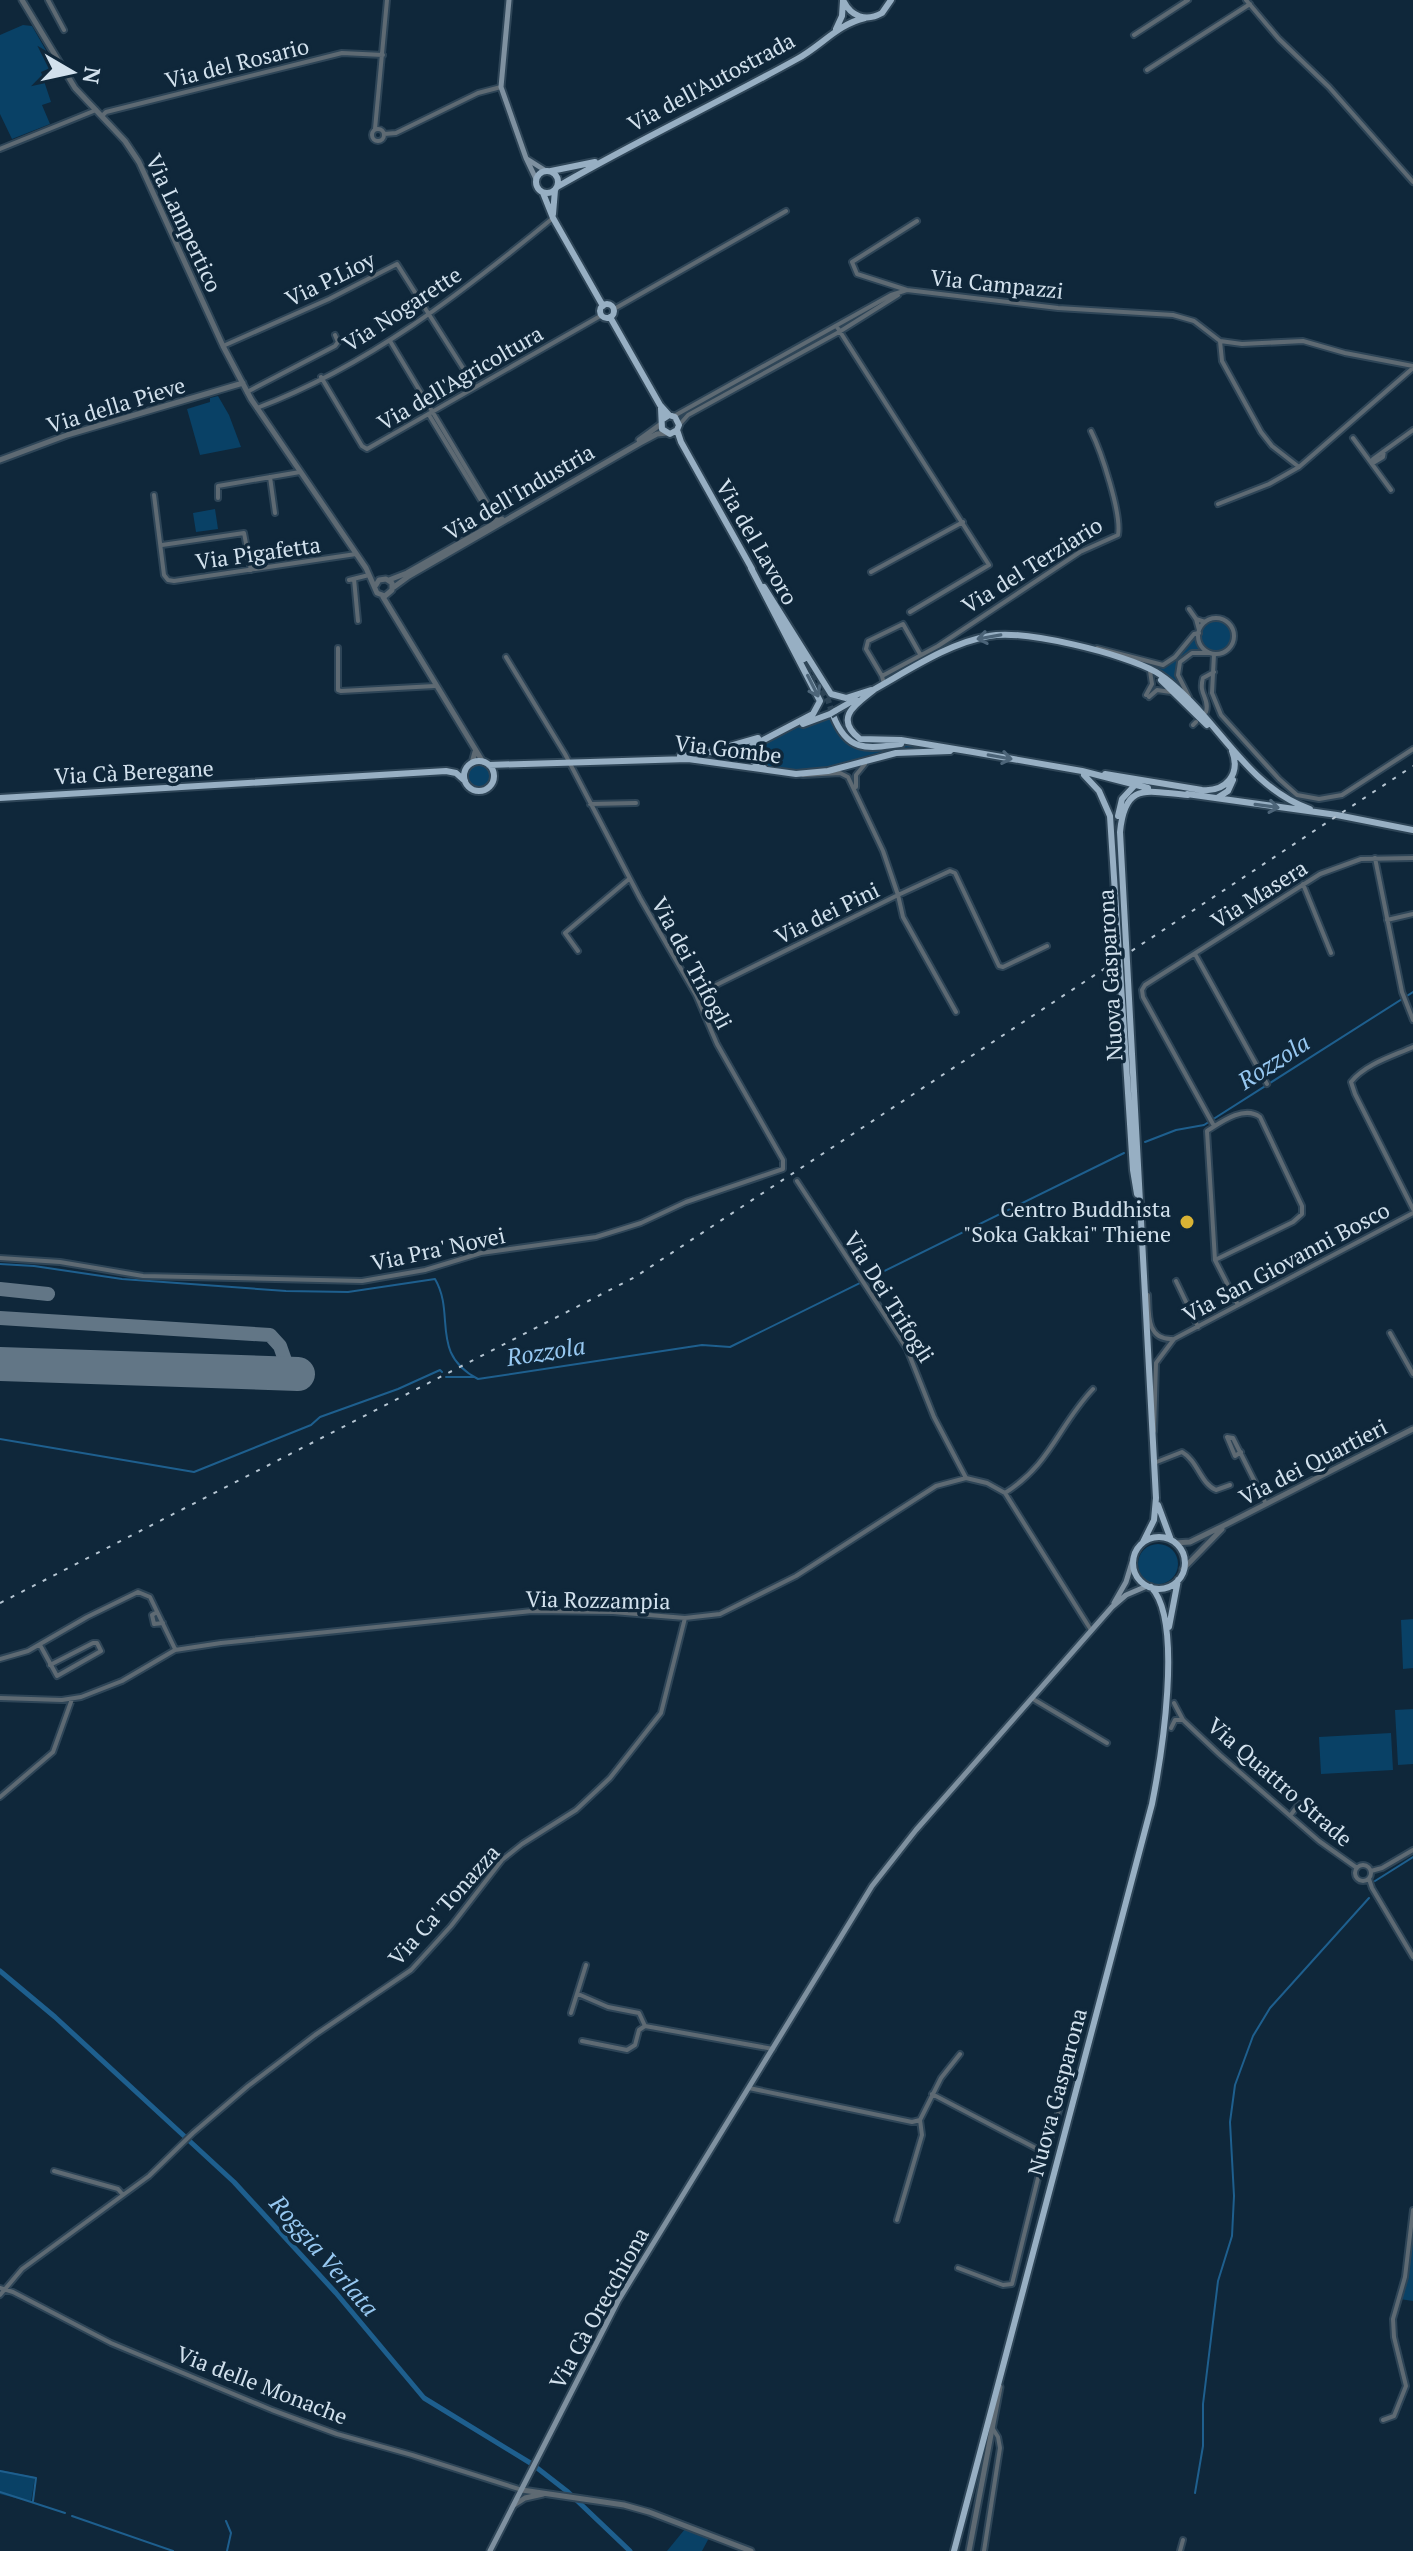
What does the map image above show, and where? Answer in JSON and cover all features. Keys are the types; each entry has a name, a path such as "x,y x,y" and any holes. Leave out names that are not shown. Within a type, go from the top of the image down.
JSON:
{"main road":[{"path":"509,0 501,87 526,158 553,218 603,306 602,315 610,317 674,430"},
{"path":"843,0 852,13 865,18"},
{"path":"835,32 842,16 843,0"},
{"name":"Via dell'Autostrada","path":"543,193 799,58 848,22 878,16 892,1"},
{"path":"526,158 556,176 553,218"},
{"name":"Via dell'Autostrada","path":"536,179 548,171 602,161"},
{"path":"603,306 609,305 614,309 610,317"},
{"path":"667,418 674,430"},
{"name":"Via del Lavoro","path":"674,430 804,659"},
{"path":"751,568 831,694 846,698 875,689"},
{"path":"751,568 819,697 819,705 813,714 756,742 750,750 750,757 755,764 764,768 796,774"},
{"name":"Via del Terziario","path":"660,759 709,752 833,713 875,689 883,680 958,646 997,634 1066,644 1148,669 1166,679 1198,708 1231,749 1279,794 1321,813"},
{"name":"Via del Terziario","path":"1148,669 1214,730"},
{"path":"875,689 851,708 848,720 852,732 864,740 915,743"},
{"path":"833,713 841,734 857,745 875,747 915,743"},
{"name":"Via Gombe","path":"915,743 1079,771 1188,795 1334,815 1413,830"},
{"path":"1214,798 1228,791 1235,769 1231,749"},
{"name":"Via Gombe","path":"486,763 515,766 660,759 714,762 796,774 828,771 883,755 961,750"},
{"path":"446,771 486,763 494,772 492,785"},
{"path":"465,781 464,773 470,764"},
{"path":"446,771 456,773 478,792 492,785 501,772 515,766"},
{"path":"1079,771 1216,790 1226,785 1235,769"},
{"name":"Via Cà Beregane","path":"0,798 446,771"},
{"name":"Nuova Gasparona","path":"1079,771 1094,784 1110,816 1133,1170 1140,1214"},
{"path":"1120,832 1119,807 1125,793 1134,785 1157,783"},
{"name":"Nuova Gasparona","path":"953,2551 1152,1804 1165,1720 1167,1639 1163,1607 1149,1586 1136,1575 1133,1559 1154,1520 1156,1498 1120,832 1125,806 1137,792 1188,795"},
{"name":"Nuova Gasparona","path":"1156,1498 1162,1522 1182,1552 1183,1569 1167,1639"},
{"path":"1143,1542 1157,1537 1173,1542"},
{"name":"Via Cà Orecchiona","path":"1112,1607 1126,1582 1133,1559"},
{"path":"1149,1586 1166,1587 1179,1579"},
{"name":"Via Cà Orecchiona","path":"490,2551 618,2301 872,1886 916,1830 1112,1607 1126,1595 1149,1586"}],"street":[{"name":"Via Lampertico","path":"22,0 75,88 125,141 139,162 247,392 376,585 376,591 486,763"},
{"path":"48,0 64,30"},
{"path":"384,134 381,141 375,141 372,134 375,129 387,0"},
{"path":"1134,35 1188,0"},
{"path":"1147,70 1248,2 1413,182"},
{"name":"Via del Rosario","path":"101,116 106,112 342,53 383,55"},
{"path":"384,134 396,133 478,93 501,87"},
{"path":"0,149 96,110"},
{"path":"375,129 381,129 384,134"},
{"path":"614,309 786,211"},
{"name":"Via Nogarette","path":"257,408 390,341 483,276 553,218"},
{"name":"Via Campazzi","path":"917,221 850,264 857,274 907,290 1058,308 1173,315 1194,321 1220,341"},
{"name":"Via P.Lioy","path":"223,346 329,299 397,264 429,314"},
{"name":"Via dell'Industria","path":"385,579 407,573 640,443 674,430 688,415 891,295 907,290"},
{"path":"429,314 475,388"},
{"name":"Via dell'Agricoltura","path":"321,377 362,446 367,449 602,315"},
{"path":"838,329 989,565 910,612"},
{"name":"Via dell'Industria","path":"391,591 409,576 645,436 667,418 838,329"},
{"path":"247,392 335,346 338,341 335,335"},
{"path":"390,341 498,523"},
{"path":"1299,467 1272,446 1261,432 1222,361 1220,341 1242,344 1303,341 1413,367"},
{"path":"1218,504 1269,484 1299,467 1413,367"},
{"name":"Via della Pieve","path":"0,460 67,435 243,383"},
{"path":"1372,464 1413,430"},
{"name":"Via del Terziario","path":"883,680 1080,552 1118,535 1118,520 1099,446 1091,431"},
{"path":"1353,438 1391,490"},
{"path":"218,498 218,486 300,472"},
{"path":"270,477 275,513"},
{"path":"154,495 162,545 244,533 251,570"},
{"path":"871,572 963,522"},
{"name":"Via Pigafetta","path":"162,545 165,577 174,581 356,554"},
{"name":"Via Lampertico","path":"367,572 385,579 391,591 391,613"},
{"path":"358,621 352,580 367,572"},
{"path":"376,585 385,579"},
{"path":"382,596 391,591"},
{"path":"1189,609 1196,619 1202,647 1212,654 1212,693 1221,715 1297,795 1319,799 1342,795 1413,749"},
{"path":"1196,619 1205,622 1220,618 1229,623 1233,630 1234,640 1230,649 1212,654"},
{"path":"1199,631 1205,622"},
{"path":"883,680 866,649 868,641 903,624 924,663"},
{"name":"Via del Terziario","path":"1066,644 1113,651 1159,665 1170,662 1199,631"},
{"name":"Via del Terziario","path":"955,634 958,646"},
{"path":"338,648 338,690 435,686"},
{"name":"Via del Terziario","path":"1198,708 1181,684 1178,666 1188,654 1212,654"},
{"name":"Via dei Trifogli","path":"506,657 565,754 629,879 696,995 717,1044 783,1160 783,1169 776,1173"},
{"path":"1148,669 1152,684 1148,696 1157,690 1176,696"},
{"path":"1206,712 1208,704 1201,686 1203,678 1214,672"},
{"path":"470,764 476,751"},
{"path":"857,790 856,775 861,766 883,755"},
{"path":"796,774 815,777 845,774 857,790 898,895 950,871 955,873 999,966 1003,967 1047,946"},
{"path":"590,804 636,803"},
{"path":"1375,858 1404,1003 1413,1020"},
{"name":"Via Masera","path":"1212,1122 1143,997 1145,985 1303,884 1349,863 1375,858 1413,858"},
{"path":"578,951 565,933 629,879"},
{"path":"1303,884 1331,953"},
{"name":"Via dei Pini","path":"696,995 898,895 903,917 956,1012"},
{"path":"1387,920 1413,914"},
{"path":"1195,954 1267,1084"},
{"path":"1413,1047 1368,1068 1351,1082 1413,1211"},
{"path":"1215,1260 1293,1222 1302,1214 1302,1206 1260,1117 1253,1112 1245,1111 1212,1122 1207,1131 1215,1260 1238,1305"},
{"name":"Via Pra' Novei","path":"0,1258 60,1262 143,1276 362,1281 425,1270 481,1253 596,1237 641,1223 686,1202 776,1173"},
{"name":"Via Dei Trifogli","path":"797,1181 911,1357 934,1417 966,1478"},
{"name":"Via San Giovanni Bosco","path":"1174,1339 1413,1211"},
{"path":"1142,1262 1147,1282 1150,1326 1156,1336 1164,1340 1174,1339"},
{"path":"1176,1281 1198,1327"},
{"path":"1390,1333 1413,1374"},
{"path":"1152,1441 1156,1423 1156,1363 1174,1339"},
{"path":"1005,1493 1023,1481 1045,1459 1070,1418 1093,1389"},
{"name":"Via dei Quartieri","path":"1173,1542 1190,1542 1413,1429"},
{"path":"1241,1452 1235,1456 1227,1437 1233,1438 1241,1452 1266,1504"},
{"path":"1154,1463 1182,1452 1190,1456 1209,1487 1216,1490 1230,1485"},
{"path":"966,1478 987,1483 1005,1493 1091,1631"},
{"name":"Via Rozzampia","path":"0,1698 72,1699 122,1681 175,1650 236,1641 532,1611 586,1611 685,1618 720,1614 796,1576 936,1486 966,1478"},
{"name":"Via dei Quartieri","path":"1183,1569 1227,1524"},
{"path":"0,1659 40,1645 138,1592 150,1597 175,1650"},
{"name":"Via Ca' Tonazza","path":"0,2295 2,2288 22,2269 149,2176 240,2093 315,2035 411,1970 436,1944 502,1860 576,1810 610,1778 661,1713 685,1618"},
{"path":"40,1645 50,1665 57,1676 101,1651 97,1643 93,1643 50,1665"},
{"path":"0,1797 53,1752 72,1699"},
{"path":"1033,1699 1107,1743"},
{"path":"1171,1728 1175,1720 1183,1720 1174,1703"},
{"name":"Via Quattro Strade","path":"1183,1720 1319,1841 1357,1868"},
{"path":"1290,1816 1299,1804"},
{"path":"1371,1871 1413,1850"},
{"path":"1369,1879 1358,1880 1355,1873 1357,1868 1364,1865 1371,1871"},
{"path":"1371,1871 1369,1879 1413,1957"},
{"path":"571,2013 586,1965"},
{"path":"578,1994 608,2007 639,2013 645,2026"},
{"path":"582,2041 627,2050 635,2045 639,2030 645,2026 773,2049"},
{"path":"897,2220 922,2135 920,2120 932,2094 960,2054"},
{"path":"749,2088 912,2122 920,2120"},
{"path":"932,2094 1045,2153"},
{"path":"958,2268 1003,2285 1012,2284 1040,2170 1060,2107"},
{"path":"1040,2170 1053,2175"},
{"path":"54,2171 118,2189 123,2195"},
{"path":"1383,2420 1394,2416 1406,2386 1394,2337 1393,2319 1405,2277 1413,2210"},
{"name":"Via delle Monache","path":"2,2288 111,2343 272,2410 337,2434 534,2494"},
{"path":"969,2551 1006,2352"},
{"path":"984,2551 1000,2448 993,2429"},
{"path":"532,2469 534,2494"},
{"path":"514,2505 534,2494 544,2494 624,2505 751,2551"},
{"path":"1180,2551 1183,2540"}],"shaded area":[{"path":"23,25 32,26 55,66 41,72 51,102 42,105 50,124 12,139 0,114 0,35"},
{"path":"218,396 241,447 200,455 187,409 210,402 210,398"},
{"path":"215,509 218,529 196,532 193,513"},
{"path":"1216,621 1226,626 1231,636 1226,646 1216,651 1206,646 1201,636 1206,626"},
{"path":"1196,636 1200,649 1188,652 1180,659 1176,670 1177,683 1157,667 1175,661"},
{"path":"831,716 842,736 857,747 877,750 913,744 932,747 900,748 806,770 770,767 756,761 755,746"},
{"path":"479,765 487,768 490,776 487,784 479,787 471,784 468,776 471,768"},
{"path":"1158,1544 1172,1550 1178,1564 1172,1578 1158,1584 1144,1578 1138,1564 1144,1550"},
{"path":"1413,1619 1413,1668 1403,1669 1401,1620"},
{"path":"1413,1709 1413,1764 1398,1765 1395,1710"},
{"path":"1391,1733 1393,1770 1321,1774 1319,1737"},
{"path":"1413,2215 1413,2301 1400,2299"},
{"path":"0,2470 35,2477 31,2502 0,2494"},
{"path":"685,2529 710,2536 702,2551 667,2551"}],"waterway":[{"name":"Rozzola","path":"1145,1142 1176,1130 1204,1125 1413,992"},
{"name":"Rozzola","path":"0,1264 122,1279 286,1291 348,1292 435,1279 444,1306 448,1345 463,1369 478,1379 702,1345 730,1347 1124,1153"},
{"path":"0,1439 194,1472 311,1425 320,1417 440,1370 442,1372"},
{"path":"446,1377 474,1377"},
{"path":"1375,1881 1413,1857"},
{"path":"1195,2493 1203,2446 1203,2404 1218,2281 1232,2236 1234,2196 1230,2122 1235,2085 1253,2036 1270,2008 1369,1898"},
{"name":"Roggia Verlata","path":"0,1971 55,2017 234,2182 336,2293 424,2398 532,2464 568,2492 630,2551"},
{"path":"0,2471 36,2478 33,2501"},
{"path":"0,2492 65,2513"},
{"path":"72,2516 173,2551"},
{"path":"226,2521 231,2533 227,2551"}],"taxiway":[{"path":"0,1289 48,1294"},
{"path":"0,1318 270,1335 280,1346 287,1366 282,1374"}],"runway":[{"path":"0,1364 298,1374"}],"tunnel":[{"path":"804,659 828,700 833,715"}],"railway":[{"path":"0,1603 635,1277 1413,766"}],"place":[{"name":"Centro Buddhista \"Soka Gakkai\" Thiene","path":"1187,1222"}]}
